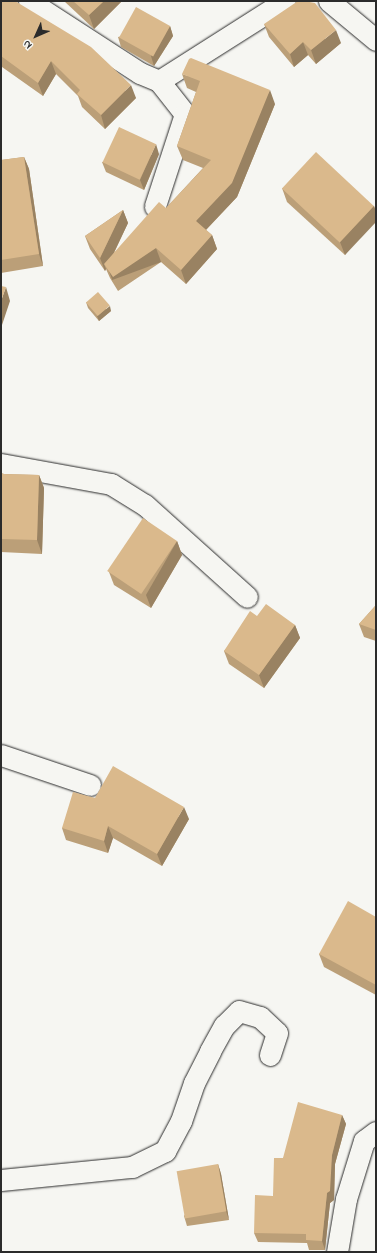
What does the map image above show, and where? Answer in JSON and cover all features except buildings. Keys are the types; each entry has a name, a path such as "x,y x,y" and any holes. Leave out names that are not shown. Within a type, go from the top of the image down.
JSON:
{"street":[{"path":"28,1 140,73 159,81 184,114 155,206"},
{"path":"159,81 285,1"},
{"path":"329,1 376,40"},
{"path":"1,464 110,484 145,505 247,597"},
{"path":"1,755 90,785"},
{"path":"1,1180 132,1167 165,1152 181,1121 194,1082 210,1051 224,1026 239,1011 260,1017 277,1033 270,1055"},
{"path":"337,1252 346,1199 364,1141 376,1132"}]}
